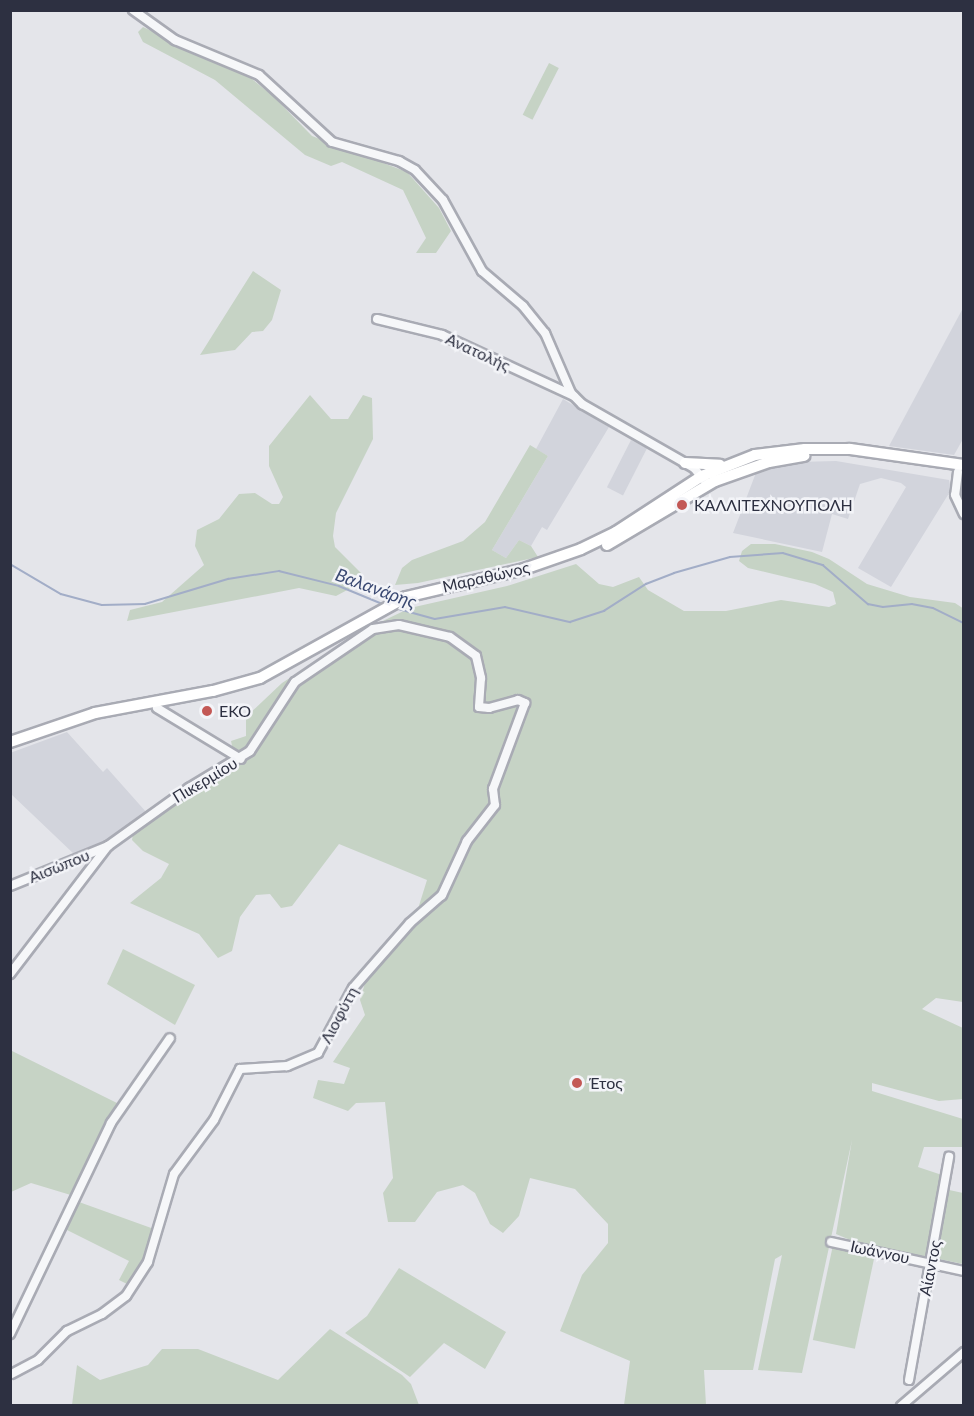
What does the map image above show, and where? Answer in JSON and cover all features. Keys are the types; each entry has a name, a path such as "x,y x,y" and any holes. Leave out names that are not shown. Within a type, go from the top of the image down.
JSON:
{"main road":[{"name":"Μαραθώνος","path":"407,601 525,576 584,556 645,525 729,465 769,453 828,448 961,470"},
{"name":"Μαραθώνος","path":"10,742 95,713 253,680 407,601 572,553 616,532 683,488 769,462 806,456 861,457 961,470"},
{"path":"683,488 686,474 682,463 729,465"},
{"name":"Μαραθώνος","path":"10,750 82,724 214,698 271,681 378,614"}],"street":[{"path":"132,10 175,40 259,75 332,142 399,161 422,176 443,200 482,271 523,306 545,333 574,396"},
{"name":"Ανατολής","path":"377,319 442,334 574,396 682,463 702,483"},
{"path":"961,470 955,495 963,514"},
{"name":"Πικερμίου","path":"10,974 108,846 189,788 241,759 257,743 287,690 314,666 382,626 420,630 450,637 471,650 480,669 479,707 486,709 523,701"},
{"name":"Λιοφύτη","path":"11,1373 41,1358 67,1331 126,1296 148,1262 174,1174 214,1120 240,1069 287,1066 318,1053 353,988 410,923 442,895 467,841 495,806 493,789 526,708 523,701"},
{"path":"157,708 241,759"},
{"name":"Αισώπου","path":"10,886 108,846"},
{"path":"10,1334 111,1123 170,1038"},
{"name":"Αίαντος","path":"909,1380 950,1157"},
{"name":"Ιωάννου","path":"831,1242 931,1262 963,1271"},
{"path":"901,1406 963,1352"}],"shaded area":[{"path":"963,308 963,439 954,455 889,446"},
{"path":"563,399 609,427 547,530 542,527 531,546 519,540 506,558 492,550 548,456 536,449"},
{"path":"631,440 647,448 623,495 607,487"},
{"path":"836,461 949,480 951,490 891,587 858,568 906,487 901,483 881,478 860,484 848,519 832,514 822,552 733,533 757,470 797,462"},
{"path":"67,732 103,772 107,768 147,813 108,842 75,855 11,794 10,753"}],"green space":[{"path":"143,27 247,75 273,96 312,136 407,172 439,208 451,231 436,253 416,253 426,238 403,190 342,162 331,166 305,155 215,80 143,42 138,32"},
{"path":"549,63 559,68 532,120 523,115"},
{"path":"253,271 281,290 272,320 263,331 252,332 235,350 200,355"},
{"path":"310,395 331,419 348,419 363,395 372,398 373,439 336,513 333,536 335,547 361,573 364,581 336,596 299,588 127,621 130,610 162,602 204,565 195,546 197,530 219,519 239,494 255,493 272,504 279,504 283,497 269,466 269,446"},
{"path":"530,445 548,456 492,550 506,558 519,540 531,546 538,557 418,583 395,585 402,568 412,560 463,541 485,522"},
{"path":"751,544 775,544 812,552 829,559 867,584 910,597 955,603 964,609 963,1002 936,998 922,1009 963,1028 963,1099 939,1101 872,1083 872,1091 963,1119 963,1147 924,1147 918,1167 942,1175 940,1188 963,1193 963,1264 855,1242 836,1234 852,1140 802,1373 758,1370 782,1255 775,1259 753,1370 704,1370 706,1405 624,1405 630,1361 560,1331 582,1275 608,1243 608,1224 575,1189 530,1178 519,1216 503,1233 490,1224 475,1193 463,1185 437,1192 415,1222 388,1222 383,1193 393,1178 385,1102 356,1103 348,1111 313,1098 318,1080 344,1084 350,1068 333,1062 365,1015 360,1000 365,983 412,928 427,880 339,844 292,906 281,908 270,894 256,895 240,917 232,951 218,958 199,934 130,903 161,878 169,864 143,851 132,840 133,834 175,801 243,760 233,750 231,741 246,736 246,717 282,683 364,630 410,608 507,586 576,564 599,584 613,587 639,577 648,590 684,611 726,611 781,600 829,607 836,604 833,592 815,584 748,568 739,561 742,551"},
{"path":"123,949 195,985 175,1025 107,984"},
{"path":"10,1050 119,1104 74,1196 31,1183 11,1192"},
{"path":"79,1202 154,1229 148,1250 127,1284 119,1280 129,1261 65,1229"},
{"path":"833,1245 875,1254 855,1349 813,1340"},
{"path":"399,1268 506,1332 485,1369 444,1343 410,1377 345,1333 367,1316"},
{"path":"330,1329 402,1375 411,1384 419,1405 72,1405 77,1365 100,1380 148,1365 162,1349 198,1349 278,1380"}],"waterway":[{"name":"Βαλανάρης","path":"395,608 435,619 505,607 570,622 604,611 646,584 674,573 730,557 783,553 823,565 868,604 883,607 912,604 933,608 964,623"},
{"name":"Βαλανάρης","path":"10,564 61,594 102,605 145,604 228,579 279,571 339,586 385,605"}],"place":[{"name":"ΚΑΛΛΙΤΕΧΝΟΥΠΟΛΗ","path":"682,505"},
{"name":"EKO","path":"207,711"},
{"name":"Έτος","path":"577,1083"}]}
